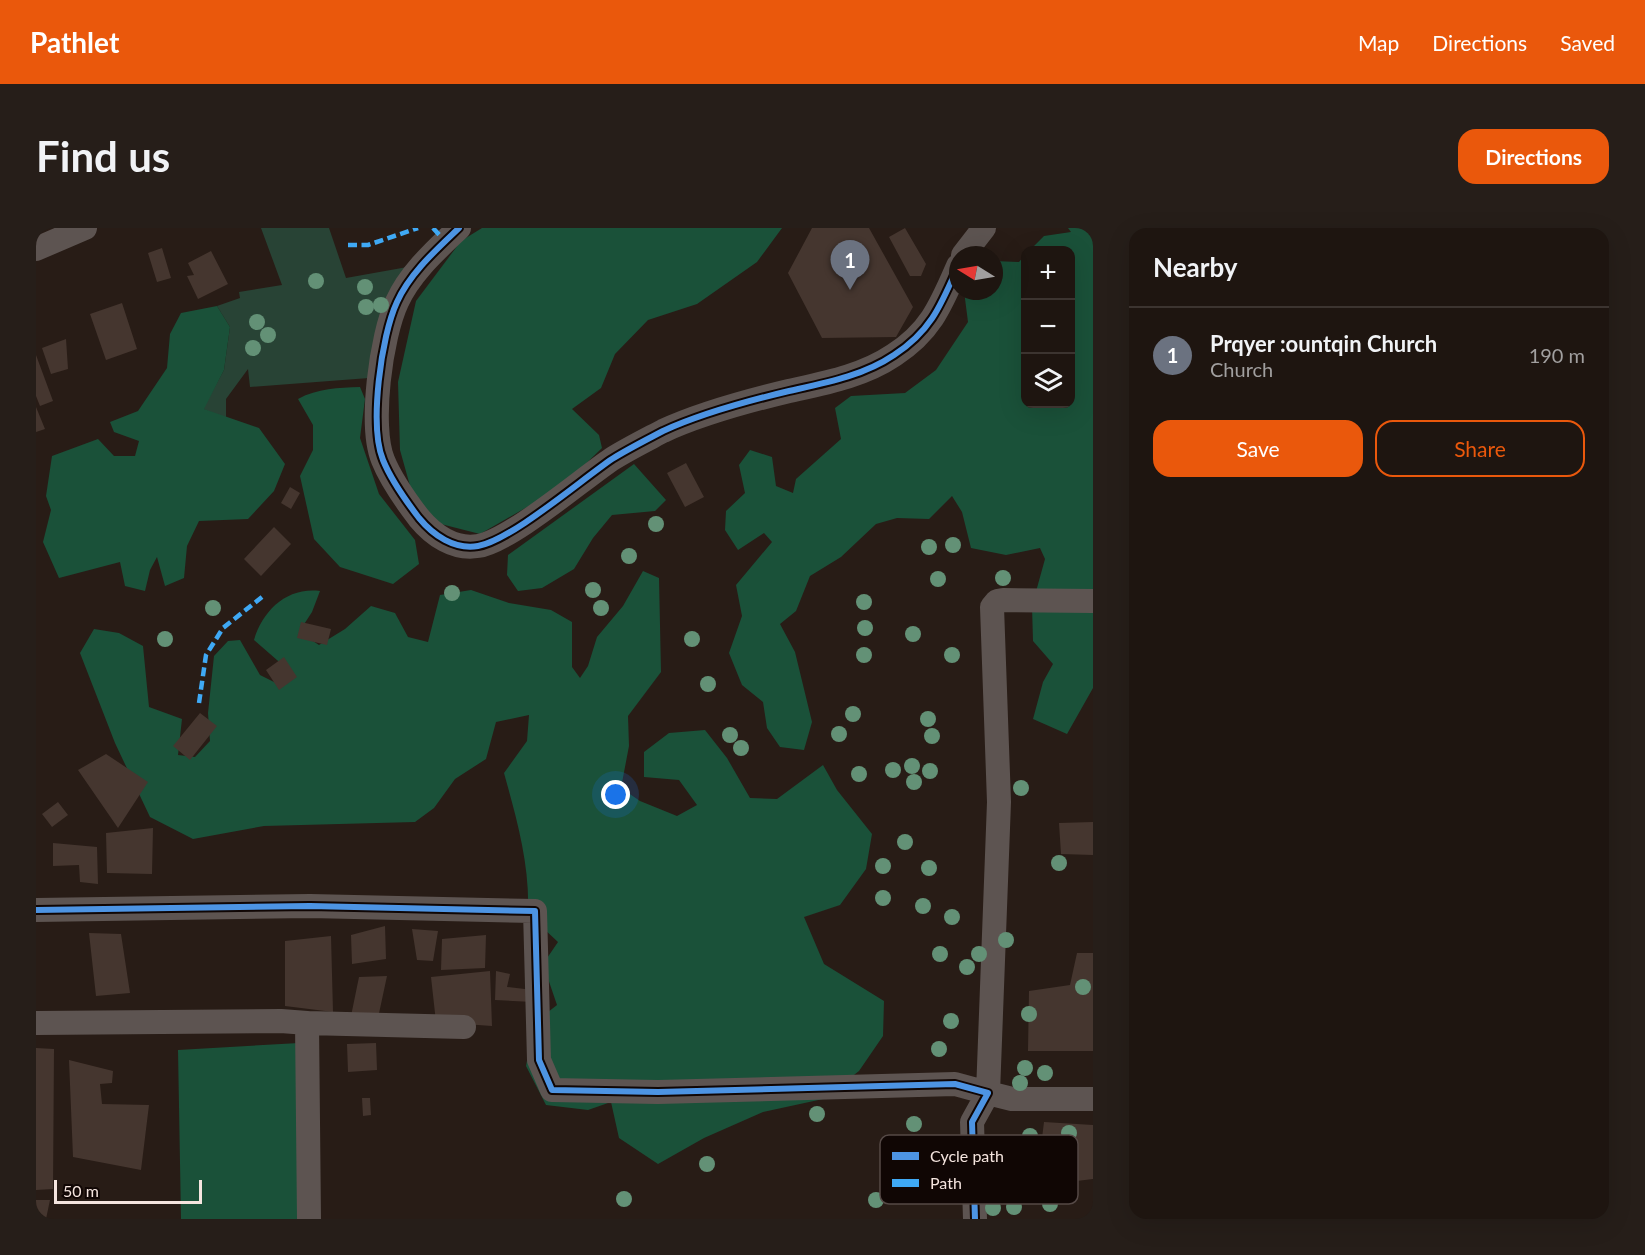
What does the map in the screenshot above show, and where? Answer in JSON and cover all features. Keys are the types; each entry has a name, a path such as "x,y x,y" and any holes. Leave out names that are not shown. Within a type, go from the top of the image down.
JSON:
{"street":[{"path":"36,249 85,228"},
{"path":"459,228 426,260 397,302 382,353 377,414 382,459 392,477 430,532 452,543 477,546 500,538 614,458 666,430 750,400 851,376 892,356 920,335 938,313 949,287"},
{"path":"970,246 984,228"},
{"path":"972,1135 972,1122 988,1093 999,802 992,607 996,601 1003,600 1093,601"},
{"path":"36,910 310,906 535,911 539,1060 552,1090 658,1092 955,1084 1012,1099 1093,1099"},
{"path":"36,1023 280,1021 464,1027"},
{"path":"307,1023 309,1219"},
{"path":"975,1204 975,1219"}],"green space":[{"path":"261,228 329,228 346,278 413,266 369,378 250,387 248,369 226,399 226,418 203,409 224,370 230,327 217,306 240,298 239,292 282,285"},
{"path":"482,228 782,228 757,262 697,304 648,320 615,354 601,388 572,409 599,435 602,448 562,487 480,534 433,522 412,493 400,450 398,382 416,301 461,241"},
{"path":"1068,228 1093,228 1093,688 1067,734 1033,719 1043,682 1053,664 1033,641 1032,606 1045,559 1040,548 1006,555 971,548 962,512 952,496 929,519 897,518 876,524 841,557 810,576 796,611 780,624 795,652 812,722 804,750 780,747 767,728 763,702 742,685 729,653 742,616 736,585 772,542 764,533 738,550 725,530 726,511 745,493 739,465 750,450 772,457 776,486 793,493 796,479 841,439 835,408 851,396 905,393 936,370 968,322 965,300 1003,300 1003,261 1019,262 1021,260 1021,408 1075,408 1075,246 1034,246 1044,236 1071,232"},
{"path":"217,306 230,327 224,370 204,409 259,428 285,464 274,491 248,519 199,521 187,546 184,578 165,586 157,557 150,570 145,591 125,586 120,562 59,578 43,542 51,510 46,496 52,456 98,439 114,456 135,456 139,441 114,432 110,422 138,411 167,368 170,334 181,313"},
{"path":"360,387 365,399 360,438 379,494 415,540 419,564 393,584 340,567 314,539 300,476 313,450 313,425 298,399 336,388"},
{"path":"634,464 666,500 655,511 612,515 593,538 574,569 542,588 518,591 507,575 508,555"},
{"path":"643,571 659,578 661,672 628,716 629,746 621,788 640,801 677,816 697,805 679,780 644,777 644,752 669,733 705,730 727,758 750,798 777,799 823,765 837,790 872,834 866,869 840,905 804,917 824,964 884,1001 883,1036 859,1071 823,1099 763,1112 704,1138 658,1164 619,1138 611,1102 588,1110 546,1105 526,1066 534,1023 557,1005 543,964 558,942 528,914 525,860 504,773 527,741 529,715 496,722 486,759 455,779 434,808 415,822 264,826 193,839 150,817 115,743 80,653 94,629 119,633 143,646 149,707 182,719 178,755 195,757 210,741 208,713 214,656 228,641 240,640 260,675 278,684 285,667 254,640 263,619 270,610 287,597 308,591 320,591 312,612 299,632 319,645 345,629 371,606 395,613 408,637 428,642 440,595 471,590 509,603 551,610 572,622 572,667 580,678 588,666 597,637 623,606"},
{"path":"299,1043 299,1219 181,1219 178,1050"}],"building":[{"path":"812,228 869,228 913,307 896,337 822,338 788,273"},
{"path":"905,228 926,264 921,276 910,276 889,237"},
{"path":"162,248 171,278 157,282 148,253"},
{"path":"211,251 228,284 198,299 187,276 194,275 188,263"},
{"path":"122,303 137,349 106,360 90,314"},
{"path":"66,339 68,369 51,374 42,348"},
{"path":"36,355 53,401 40,406 36,396"},
{"path":"36,407 45,429 36,432"},
{"path":"686,463 704,497 685,507 667,473"},
{"path":"290,487 300,493 291,509 281,503"},
{"path":"274,527 291,544 261,576 244,559"},
{"path":"301,622 331,629 327,645 297,638"},
{"path":"284,657 297,677 279,690 266,670"},
{"path":"200,713 217,726 190,760 173,746"},
{"path":"106,754 148,782 118,828 78,770"},
{"path":"58,802 68,815 52,827 42,814"},
{"path":"1093,822 1093,855 1061,854 1059,823"},
{"path":"153,828 152,874 107,873 106,833"},
{"path":"53,843 97,847 98,884 80,882 79,865 53,866"},
{"path":"385,926 386,959 352,964 351,935"},
{"path":"412,929 438,931 433,961 417,960"},
{"path":"89,933 121,934 130,993 96,996"},
{"path":"486,935 485,968 441,970 442,939"},
{"path":"331,936 333,1012 285,1006 285,941"},
{"path":"1077,953 1093,953 1093,1051 1028,1051 1029,991 1070,985"},
{"path":"490,971 492,1026 436,1022 431,977"},
{"path":"496,971 510,974 507,987 533,990 533,1002 495,1000"},
{"path":"387,976 378,1018 351,1016 359,977"},
{"path":"376,1043 377,1070 348,1072 347,1044"},
{"path":"36,1048 54,1049 53,1189 36,1190"},
{"path":"69,1060 113,1071 112,1083 100,1084 102,1104 149,1105 141,1170 73,1157"},
{"path":"362,1098 370,1098 371,1115 363,1116"},
{"path":"1044,1122 1093,1125 1093,1179 1078,1181 1078,1135 1042,1135"},
{"path":"36,1200 50,1200 46,1219 36,1219"}],"marked path":[{"path":"348,245 368,245 418,228"},
{"path":"433,228 445,241"},
{"path":"199,703 206,655 223,628 262,597"}],"cycle path":[{"path":"459,228 416,272 397,302 391,317 382,358 377,426 379,445 386,468 419,518 445,540 469,547 492,542 508,533 612,459 663,431 725,408 843,378 882,362 907,346 926,327 949,286"},
{"path":"36,910 310,906 535,911 539,1060 552,1090 658,1092 955,1084 988,1093 972,1122 972,1135"},
{"path":"975,1204 975,1219"}],"place":[{"name":"Prqyer :ountqin Church","path":"850,290"}]}
